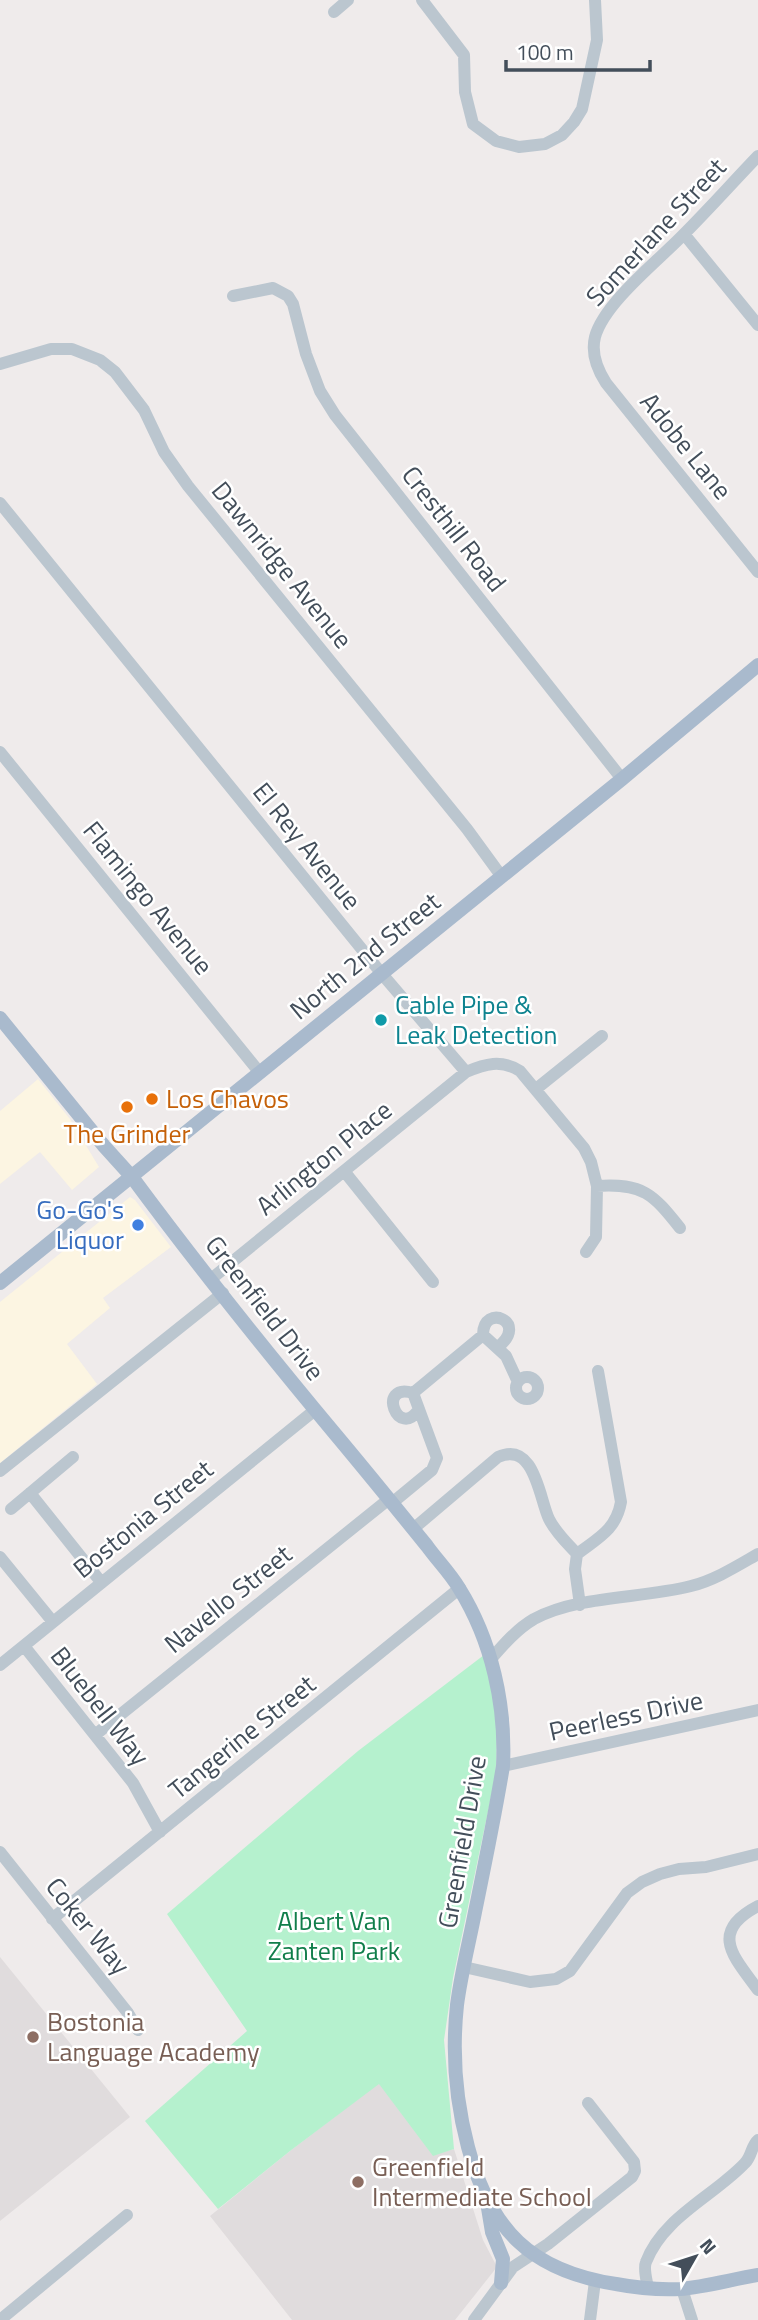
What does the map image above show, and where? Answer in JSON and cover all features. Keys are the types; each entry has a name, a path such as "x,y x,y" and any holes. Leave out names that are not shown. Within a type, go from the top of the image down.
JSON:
{"main road":[{"name":"North 2nd Street","path":"0,1283 502,877 758,665"},
{"name":"Greenfield Drive","path":"0,1018 132,1177 315,1410 460,1588 491,1659 498,1683 505,1738 503,1766 494,1824 457,2005 455,2045 456,2083 463,2129 486,2199 502,2224 534,2255 559,2269 595,2281 648,2288 682,2289 758,2275"},
{"path":"486,2199 492,2232 503,2259 501,2283"}],"street":[{"path":"334,12 348,0"},
{"path":"422,0 464,55 464,92 473,124 496,141 519,147 545,144 562,135 575,122 582,109 597,40 595,0"},
{"name":"Somerlane Street","path":"594,342 595,334 607,314 627,289 758,156"},
{"path":"684,234 758,325"},
{"name":"Cresthill Road","path":"233,296 273,288 288,296 293,304 306,354 320,391 335,415 622,779"},
{"name":"Adobe Lane","path":"594,342 597,365 606,383 758,572"},
{"name":"Dawnridge Avenue","path":"0,364 51,349 72,349 94,356 116,372 144,410 164,452 188,486 467,829 502,877"},
{"name":"El Rey Avenue","path":"2,509 382,974 466,1072"},
{"name":"Flamingo Avenue","path":"0,752 260,1073"},
{"path":"536,1089 602,1036"},
{"path":"466,1072 485,1063 513,1066 536,1089 584,1148 597,1186 596,1237 586,1252"},
{"name":"Arlington Place","path":"211,1279 466,1072"},
{"path":"344,1171 433,1282"},
{"path":"597,1186 615,1185 637,1189 658,1201 680,1228"},
{"path":"0,1471 223,1293"},
{"path":"483,1335 483,1326 488,1320 496,1317 504,1320 510,1333 507,1340 498,1347"},
{"path":"483,1335 506,1356 518,1382"},
{"path":"413,1393 483,1335"},
{"path":"580,1605 575,1569 577,1554 611,1528 619,1515 621,1502 598,1371"},
{"path":"406,1391 413,1393 419,1409 408,1418 400,1417 394,1411 393,1399 406,1391"},
{"name":"Navello Street","path":"95,1735 435,1466 437,1458 419,1409"},
{"name":"Bostonia Street","path":"0,1664 315,1410"},
{"path":"413,1529 498,1457 514,1454 526,1461 540,1488 550,1521 577,1554"},
{"path":"11,1509 73,1457"},
{"path":"30,1493 101,1582"},
{"path":"491,1659 519,1628 546,1614 580,1605 691,1586 726,1573 758,1554"},
{"path":"0,1557 53,1622"},
{"name":"Tangerine Street","path":"52,1919 460,1588"},
{"name":"Bluebell Way","path":"24,1646 133,1783 160,1832"},
{"name":"Peerless Drive","path":"503,1766 758,1710"},
{"name":"Coker Way","path":"0,1852 128,2012 138,2030"},
{"path":"464,1967 530,1982 556,1979 570,1971 627,1893 642,1882 679,1869 757,1858"},
{"path":"758,1906 741,1915 735,1923 729,1943 729,1950 758,1990"},
{"path":"474,2320 513,2267 534,2255 632,2177 635,2171 634,2162 588,2102"},
{"path":"648,2288 645,2264 659,2239 670,2226 748,2161 754,2143 758,2140"},
{"path":"0,2320 127,2216"},
{"path":"590,2320 595,2281"},
{"path":"682,2289 692,2320"}],"shaded area":[{"path":"38,1079 70,1119 99,1167 72,1190 40,1152 0,1184 0,1111"},
{"path":"130,1197 171,1247 103,1298 110,1308 67,1344 97,1384 0,1463 0,1302"},
{"name":"Bostonia Language Academy","path":"0,1957 130,2117 0,2221"},
{"name":"Greenfield Intermediate School","path":"379,2083 433,2155 454,2149 483,2240 497,2267 455,2320 292,2320 210,2216"}],"green space":[{"name":"Albert Van Zanten Park","path":"484,1655 494,1700 496,1763 453,1978 444,2040 454,2149 433,2156 379,2084 218,2209 145,2121 247,2031 167,1914 358,1751"}],"place":[{"name":"Cable Pipe & Leak Detection","path":"381,1020"},
{"name":"Los Chavos","path":"152,1099"},
{"name":"The Grinder","path":"127,1107"},
{"name":"Go-Go's Liquor","path":"138,1225"},
{"name":"Bostonia Language Academy","path":"33,2037"},
{"name":"Greenfield Intermediate School","path":"358,2182"}]}
